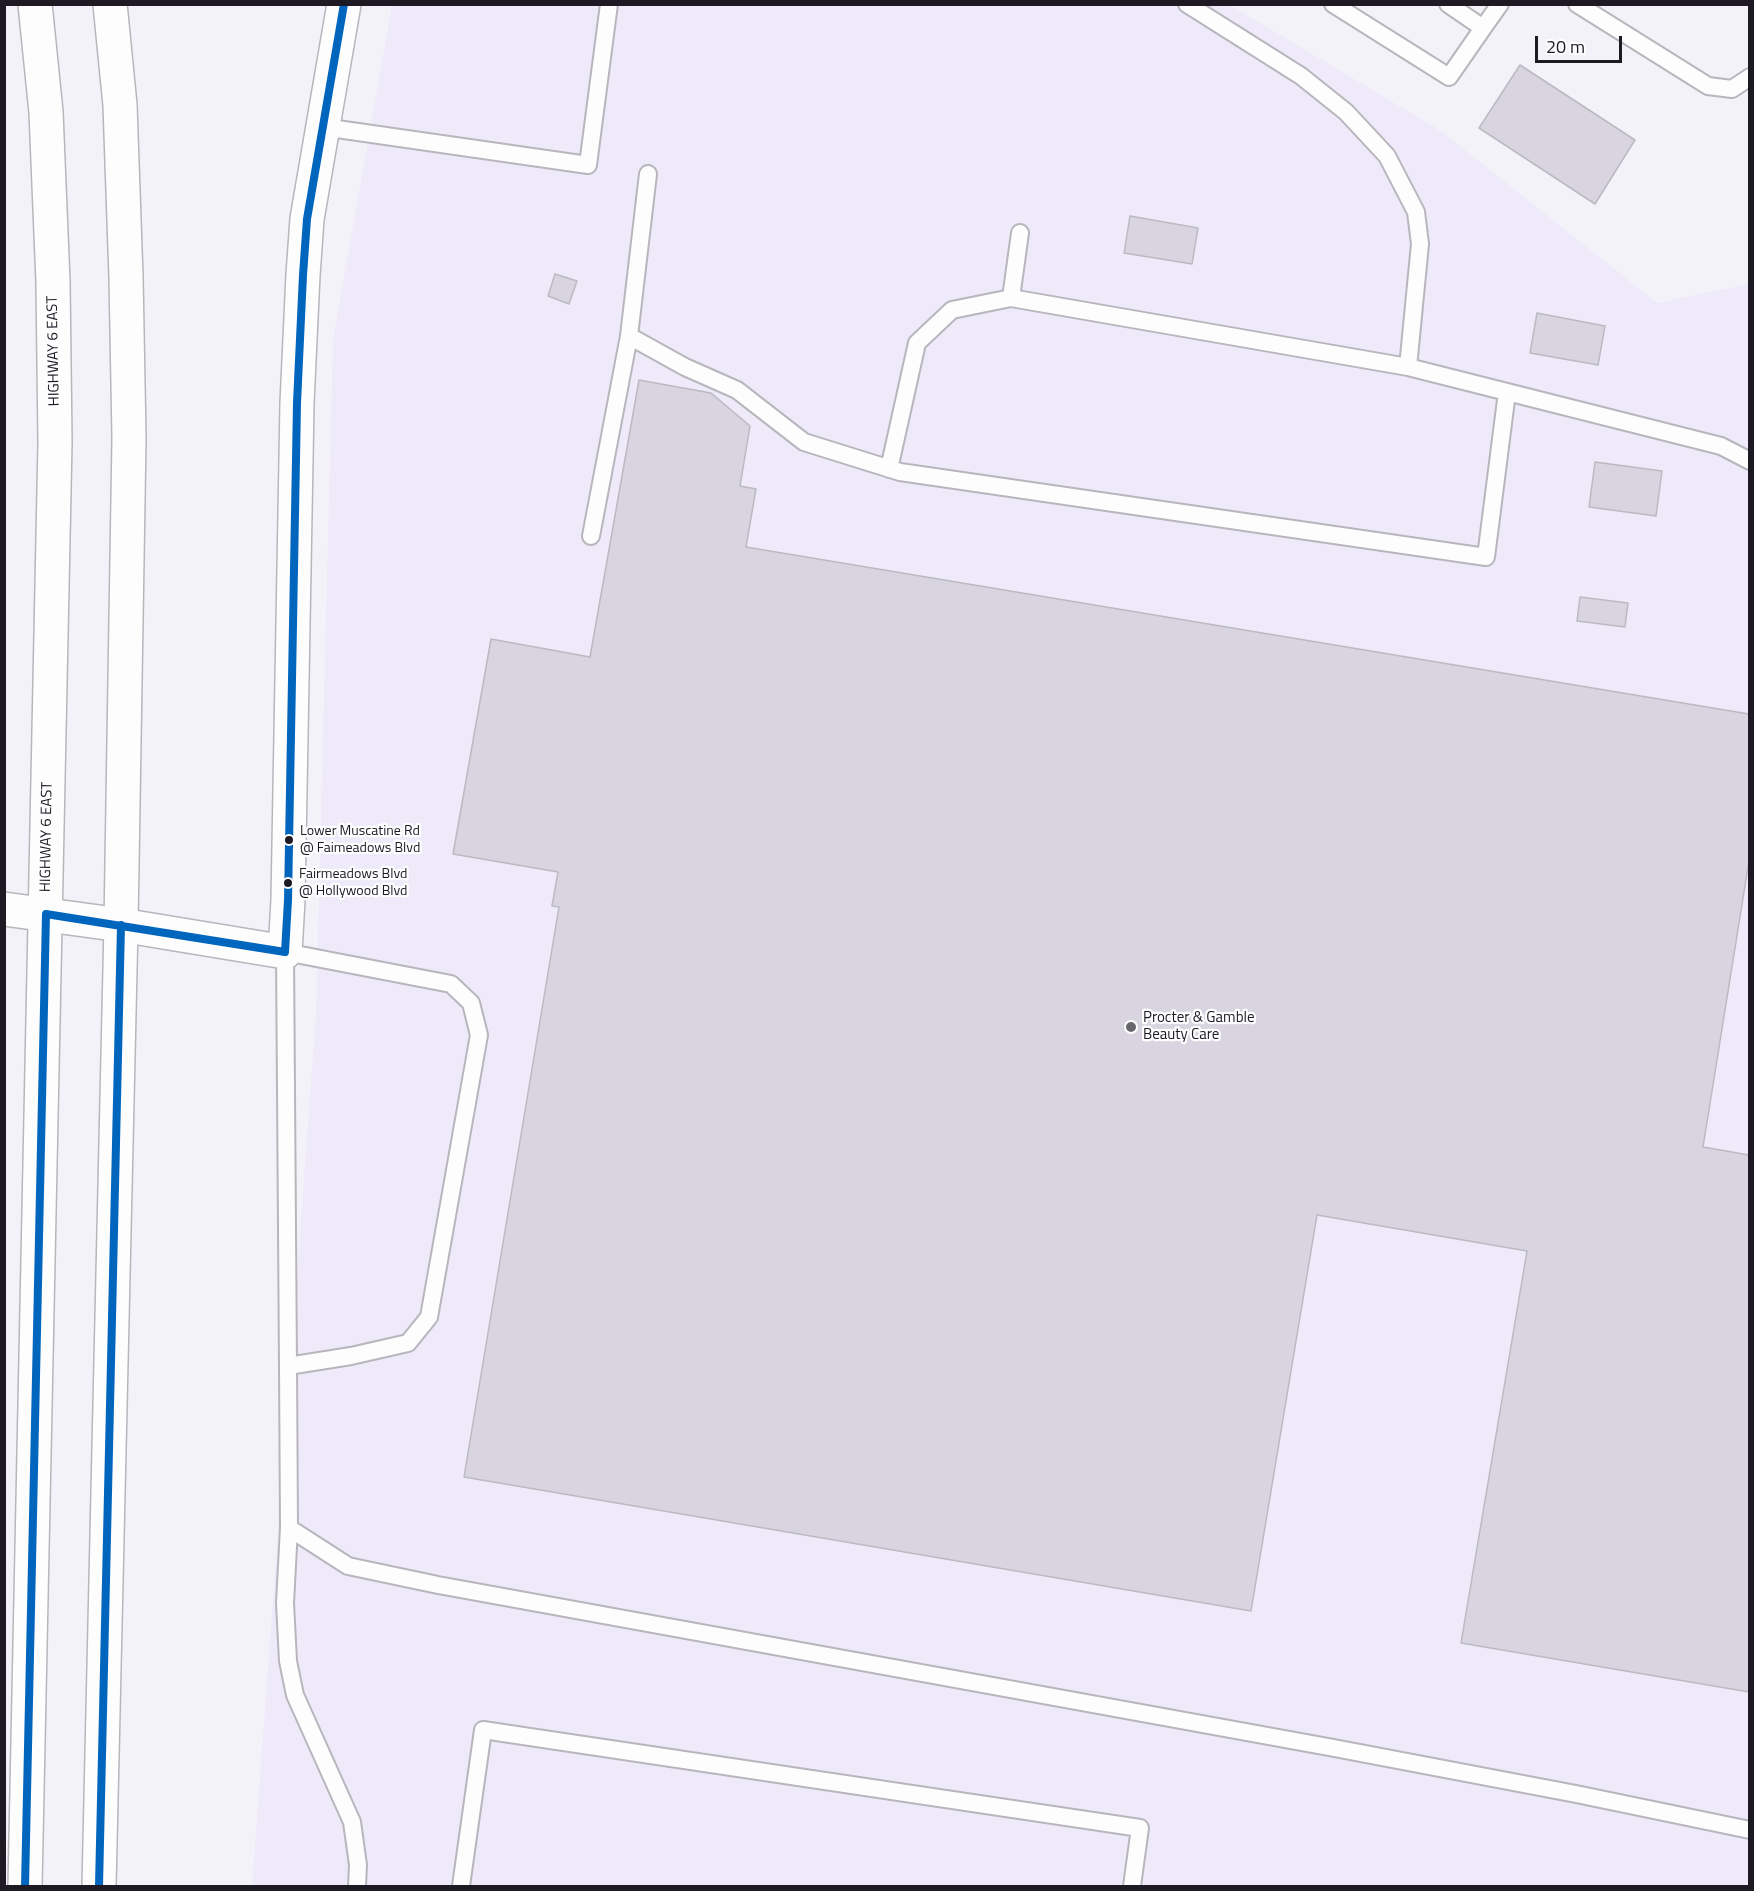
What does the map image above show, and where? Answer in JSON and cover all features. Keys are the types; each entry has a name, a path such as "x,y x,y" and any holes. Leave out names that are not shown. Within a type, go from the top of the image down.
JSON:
{"main road":[{"name":"HIGHWAY 6 EAST","path":"25,1887 55,408 53,282 46,112 35,4"},
{"path":"99,1887 121,925 129,438 120,105 110,4"},
{"path":"4,909 121,925 285,952 299,339 307,219 344,4"}],"lane":[{"path":"323,127 588,165 609,4"},
{"path":"1187,4 1301,76 1346,112 1387,156 1416,212 1420,244 1408,367"},
{"path":"1333,4 1449,77 1500,4"},
{"path":"1448,4 1483,28"},
{"path":"1577,4 1708,86 1732,89 1749,77"},
{"path":"591,536 629,336 648,174"},
{"path":"1011,298 1020,233"},
{"path":"889,469 917,344 952,310 1011,298 1408,367 1721,446 1749,461"},
{"path":"629,336 685,367 737,390 804,442 900,472 1486,557 1507,392"},
{"path":"288,1366 351,1356 408,1343 429,1317 480,1035 471,1003 451,984 285,952 288,1366 290,1528 285,1603 288,1661 295,1695 352,1822 358,1865 357,1887"},
{"path":"290,1528 348,1566 438,1585 1334,1748 1749,1830"},
{"path":"461,1887 483,1730 1140,1828 1132,1887"}],"shaded area":[{"path":"392,5 1230,5 1441,131 1657,303 1749,284 1749,1886 252,1886 316,1015 333,340"}],"building":[{"path":"1520,65 1635,140 1595,204 1479,128"},
{"path":"1130,216 1198,228 1192,264 1124,253"},
{"path":"555,274 577,281 569,304 548,296"},
{"path":"1537,313 1605,326 1598,365 1530,353"},
{"name":"Procter & Gamble Beauty Care","path":"639,380 711,393 750,426 740,486 756,489 746,547 1749,714 1749,861 1703,1147 1749,1155 1749,1692 1461,1643 1527,1251 1317,1215 1251,1611 464,1477 559,907 552,906 558,872 453,854 491,639 590,657"},
{"path":"1595,462 1662,471 1656,516 1589,507"},
{"path":"1580,597 1628,603 1625,627 1577,621"}],"transit line":[{"path":"25,1886 46,914 285,952 288,900 297,403 303,275 307,219 344,4"},
{"path":"99,1886 121,925"}],"place":[{"name":"Lower Muscatine Rd @ Faimeadows Blvd","path":"289,840"},
{"name":"Fairmeadows Blvd @ Hollywood Blvd","path":"288,883"},
{"name":"Procter & Gamble Beauty Care","path":"1131,1027"}]}
